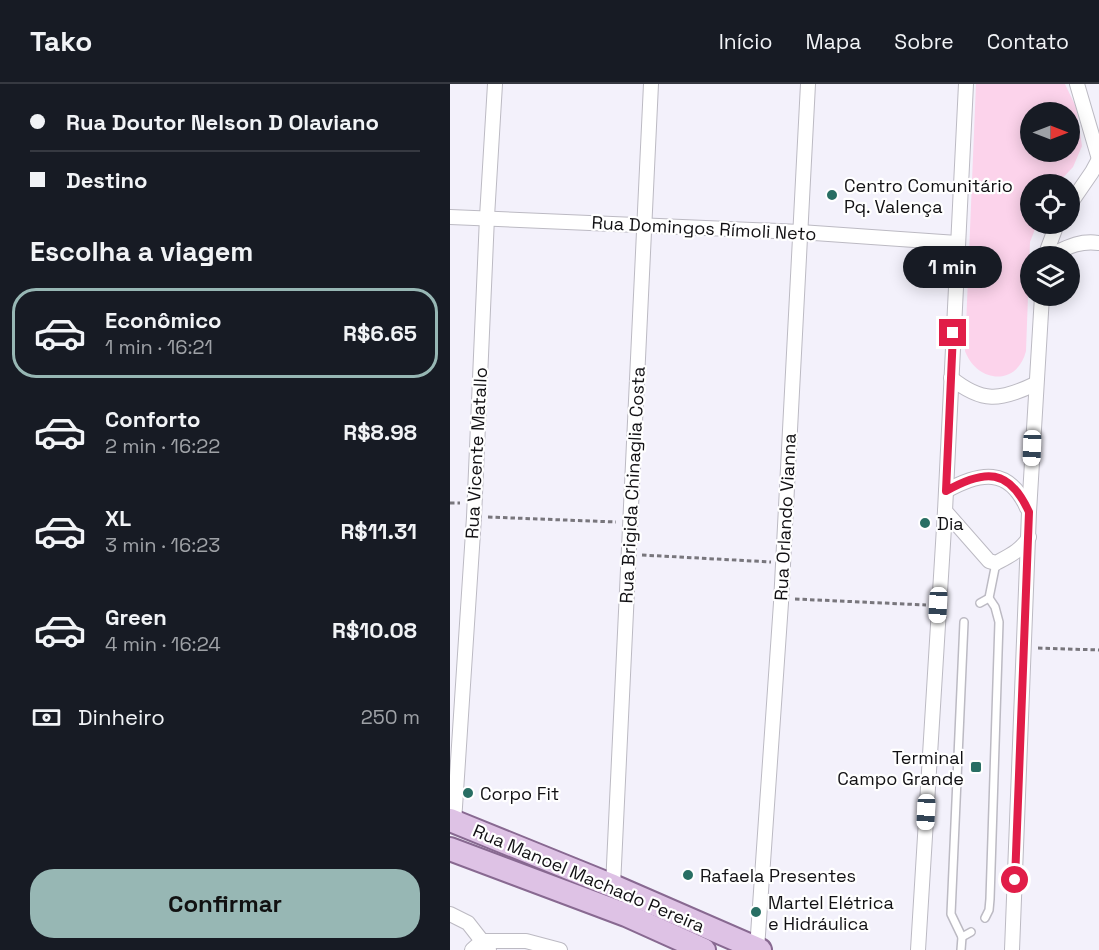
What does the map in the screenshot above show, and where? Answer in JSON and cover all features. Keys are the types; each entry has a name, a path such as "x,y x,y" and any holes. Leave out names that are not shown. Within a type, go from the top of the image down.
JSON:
{"main road":[{"name":"Rua Manoel Machado Pereira","path":"452,821 613,886 759,949"},
{"name":"Rua Manoel Machado Pereira","path":"450,849 626,915 704,950"}],"street":[{"name":"Rua Vicente Matallo","path":"452,821 474,516 495,84"},
{"name":"Rua Brigida Chinaglia Costa","path":"613,886 651,84"},
{"name":"Rua Orlando Vianna","path":"759,949 783,563 808,84"},
{"path":"918,950 945,511 966,84"},
{"path":"1077,84 1099,159 1080,189"},
{"name":"Rua Domingos Rímoli Neto","path":"450,217 800,232 957,243"},
{"path":"1070,246 1088,242 1099,243"},
{"path":"1012,950 1029,512 1041,306"},
{"path":"951,378 965,389 988,398 1002,397 1035,384"},
{"path":"946,491 972,478 998,477 1020,493 1029,512"},
{"path":"945,511 989,561 996,563 1017,551 1029,537"},
{"path":"450,914 468,923 481,947 526,941 560,950"}],"lane":[{"path":"985,918 989,910 990,899 999,622 989,598 996,563"},
{"path":"980,603 989,598"},
{"path":"961,950 962,938 951,914 961,644 964,622"},
{"path":"962,938 971,932"}],"path":[{"path":"474,516 630,522"},
{"path":"628,555 783,563"},
{"path":"781,598 938,605"},
{"path":"1024,647 1099,650"}],"shaded area":[{"path":"976,84 1065,84 1074,102 1020,102 1020,162 1075,162 1066,174 1020,174 1020,234 1033,234 1030,246 1020,246 1020,306 1028,306 1026,351 1021,363 1014,371 1006,375 987,375 971,362 965,351"}],"place":[{"name":"Centro Comunitário Pq. Valença","path":"832,195"},
{"name":"Dia","path":"925,523"},
{"name":"Terminal Campo Grande","path":"976,767"},
{"name":"Corpo Fit","path":"468,793"},
{"name":"Rafaela Presentes","path":"688,875"},
{"name":"Martel Elétrica e Hidráulica","path":"756,912"}],"route":[{"path":"953,333 946,491 972,478 998,477 1020,493 1029,512 1015,880"}]}
